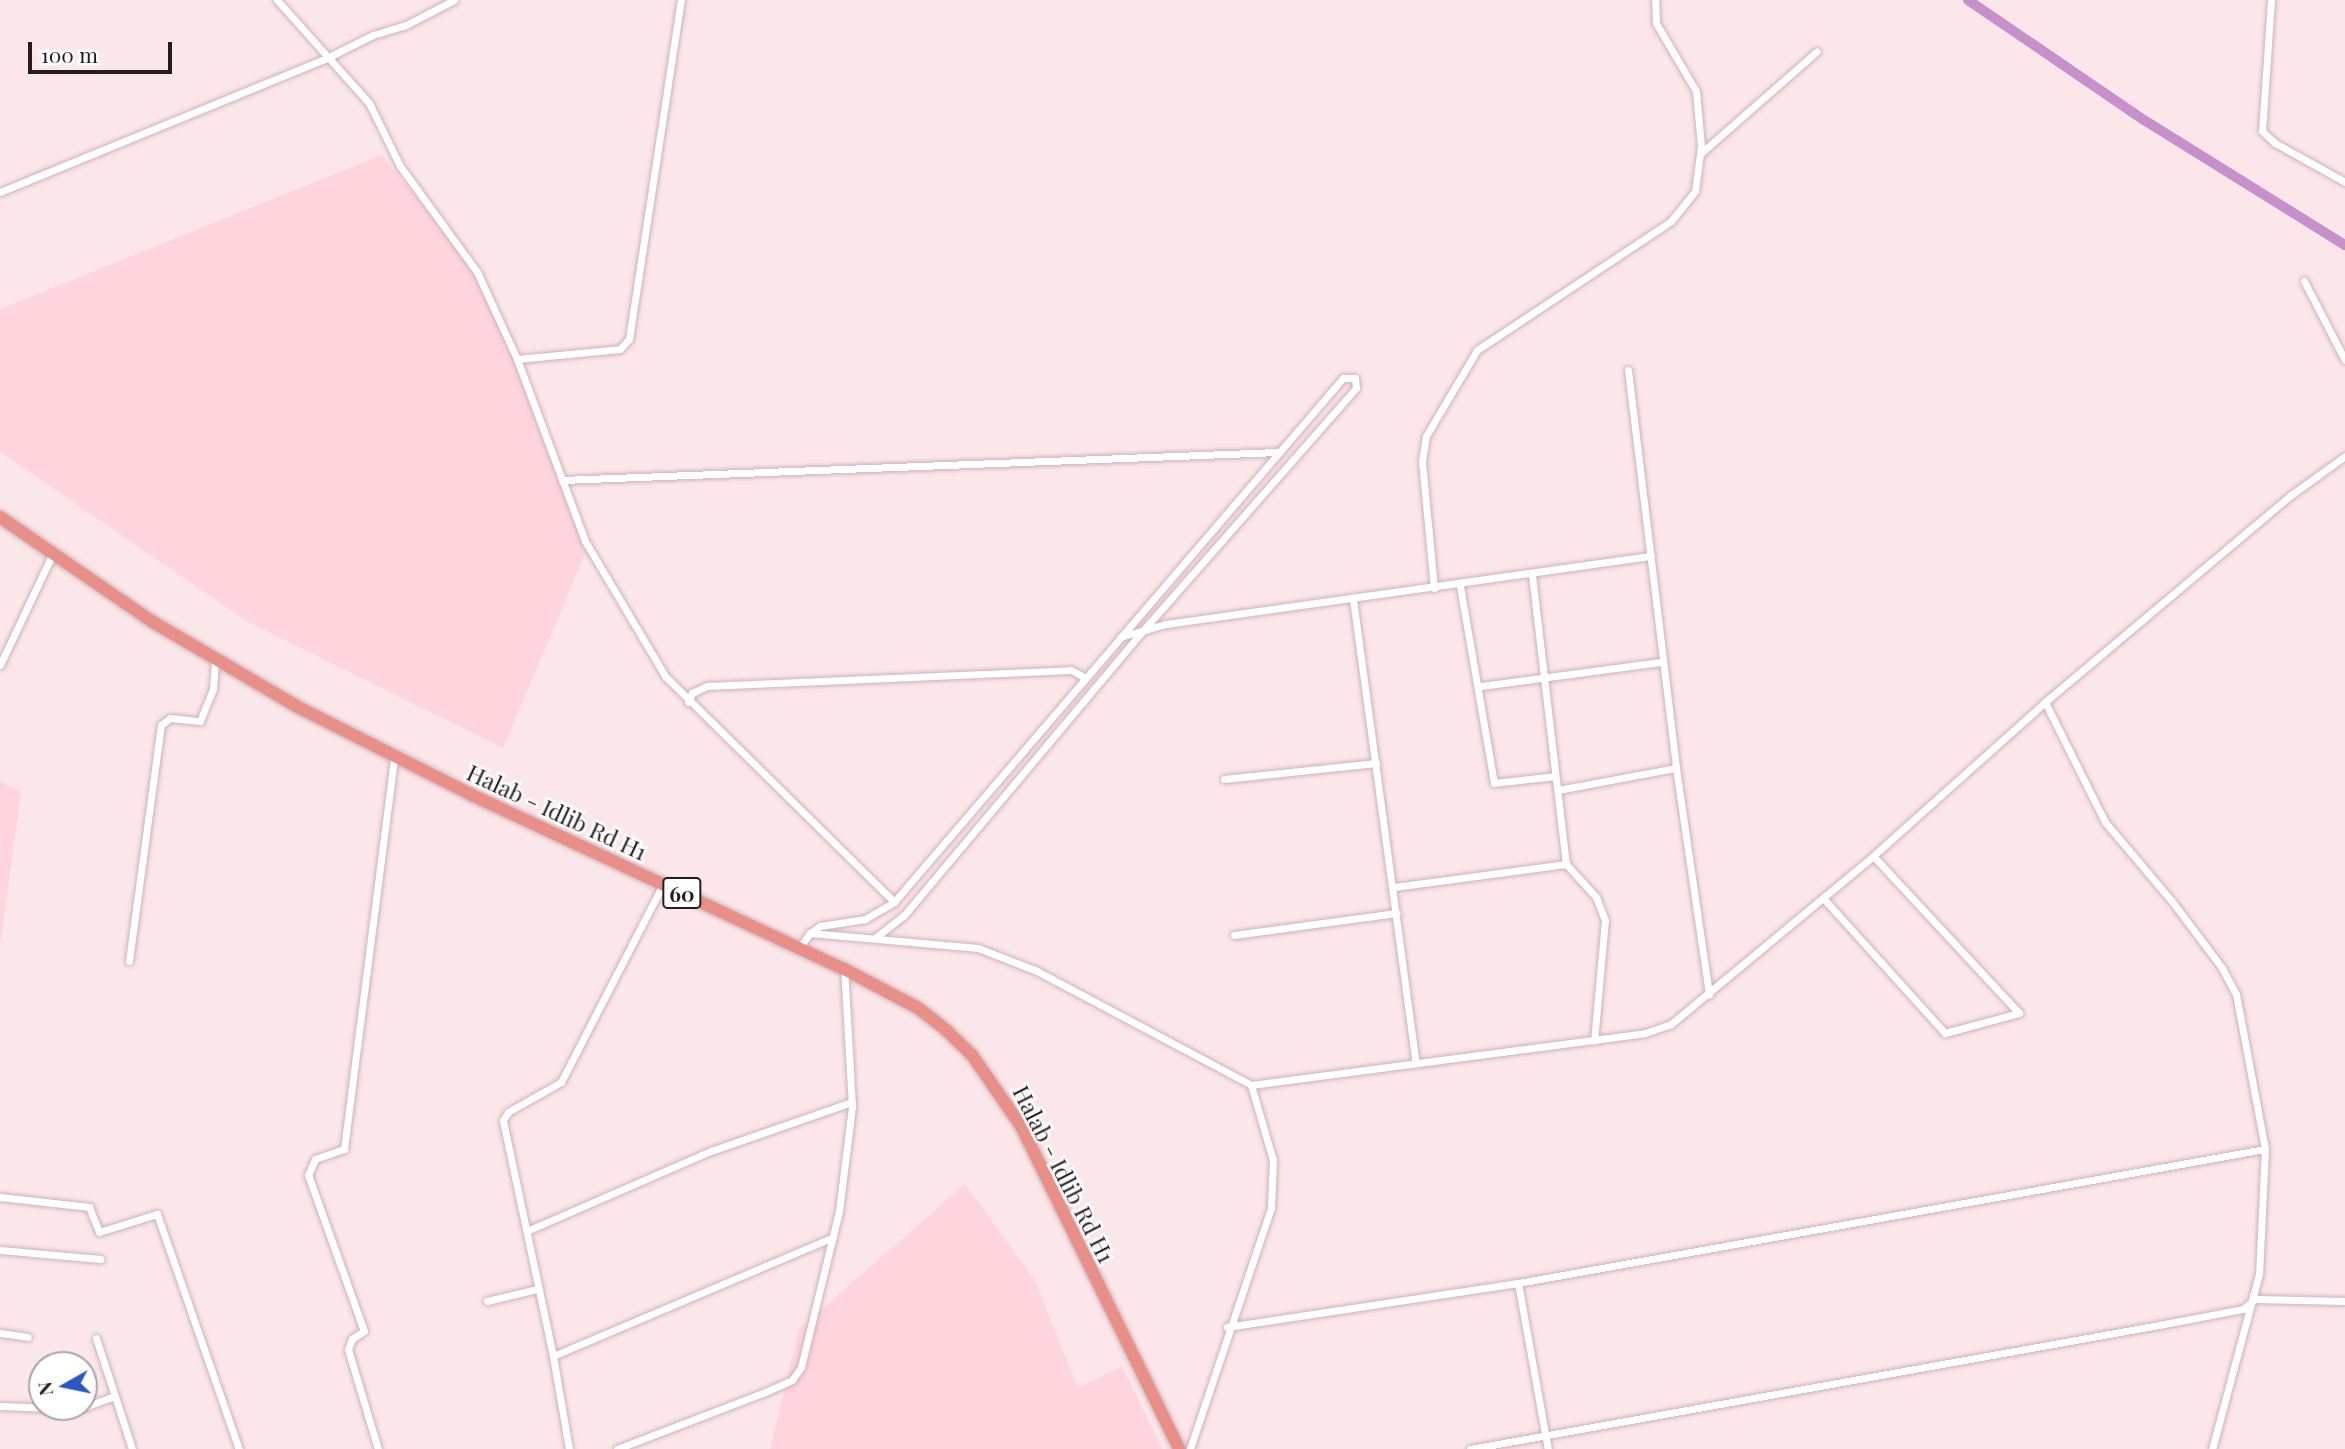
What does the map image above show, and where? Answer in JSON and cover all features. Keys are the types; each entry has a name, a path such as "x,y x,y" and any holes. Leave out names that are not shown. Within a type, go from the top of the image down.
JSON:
{"highway":[{"name":"Halab - Idlib Rd H1","path":"0,517 52,555 215,661 394,757 799,947 918,1008 947,1031 997,1088 1021,1126 1179,1449"}],"street":[{"path":"277,0 331,56 369,103 400,166 477,272 517,359 592,554 665,676 688,702 894,902"},
{"path":"0,192 331,56 454,0"},
{"path":"517,359 620,349 629,339 681,0"},
{"path":"1434,588 1422,461 1426,436 1477,350 1671,221 1695,191 1701,153 1696,91 1656,23 1655,0"},
{"path":"2271,0 2262,131 2275,143 2345,182"},
{"path":"1701,153 1817,51"},
{"path":"2304,281 2345,360"},
{"path":"1628,370 1662,662 1709,995"},
{"path":"799,947 810,933 820,926 865,919 894,902 1084,677 1343,378 1355,378 1356,388 1140,634 903,916 876,937"},
{"path":"562,480 1279,452"},
{"path":"810,933 952,943 1009,959 1158,1032 1251,1085 1594,1040 1671,1024 1873,856 2045,702 2291,495 2345,456"},
{"path":"0,664 52,555"},
{"path":"1119,637 1140,634 1166,624 1460,586 1651,556"},
{"path":"1532,575 1566,864 1596,897 1605,920 1594,1040"},
{"path":"1460,586 1481,687 1494,783 1555,776"},
{"path":"1353,600 1416,1063"},
{"path":"129,961 161,725 170,718 200,721 213,689 215,661"},
{"path":"1481,687 1662,662"},
{"path":"688,702 692,693 707,686 1071,670 1084,677"},
{"path":"2045,702 2105,822 2208,949 2236,994 2265,1149 2255,1299 2212,1449"},
{"path":"378,1449 348,1349 352,1339 364,1331 308,1175 315,1159 344,1149 394,757"},
{"path":"1224,779 1376,763"},
{"path":"1558,790 1676,768"},
{"path":"1823,898 1945,1033 2019,1013 1873,856"},
{"path":"1394,887 1566,864"},
{"path":"569,1449 553,1356 537,1289 529,1230 503,1120 508,1112 561,1082 663,884"},
{"path":"1234,935 1397,913"},
{"path":"617,1449 792,1380 801,1367 833,1237 852,1102 844,969"},
{"path":"1190,1449 1227,1327 1264,1236 1274,1184 1273,1160 1251,1085"},
{"path":"529,1230 711,1151 852,1102"},
{"path":"1227,1327 1518,1283 2265,1149"},
{"path":"0,1197 89,1207 99,1232 157,1214 239,1449"},
{"path":"553,1356 833,1237"},
{"path":"0,1250 102,1259"},
{"path":"1518,1283 1548,1449"},
{"path":"488,1301 537,1289"},
{"path":"1470,1449 1545,1433 1695,1412 2243,1309 2255,1299 2345,1301"},
{"path":"0,1333 28,1337"},
{"path":"96,1338 132,1449"},
{"path":"0,1406 79,1409 114,1396"}],"shaded area":[{"path":"382,155 482,279 586,552 503,748 248,622 0,452 0,309"},
{"path":"0,781 21,792 0,946"},
{"path":"965,1184 1035,1280 1078,1388 1122,1366 1162,1449 770,1449 799,1329"}],"waterway":[{"path":"1968,0 2144,120 2345,245"}]}
